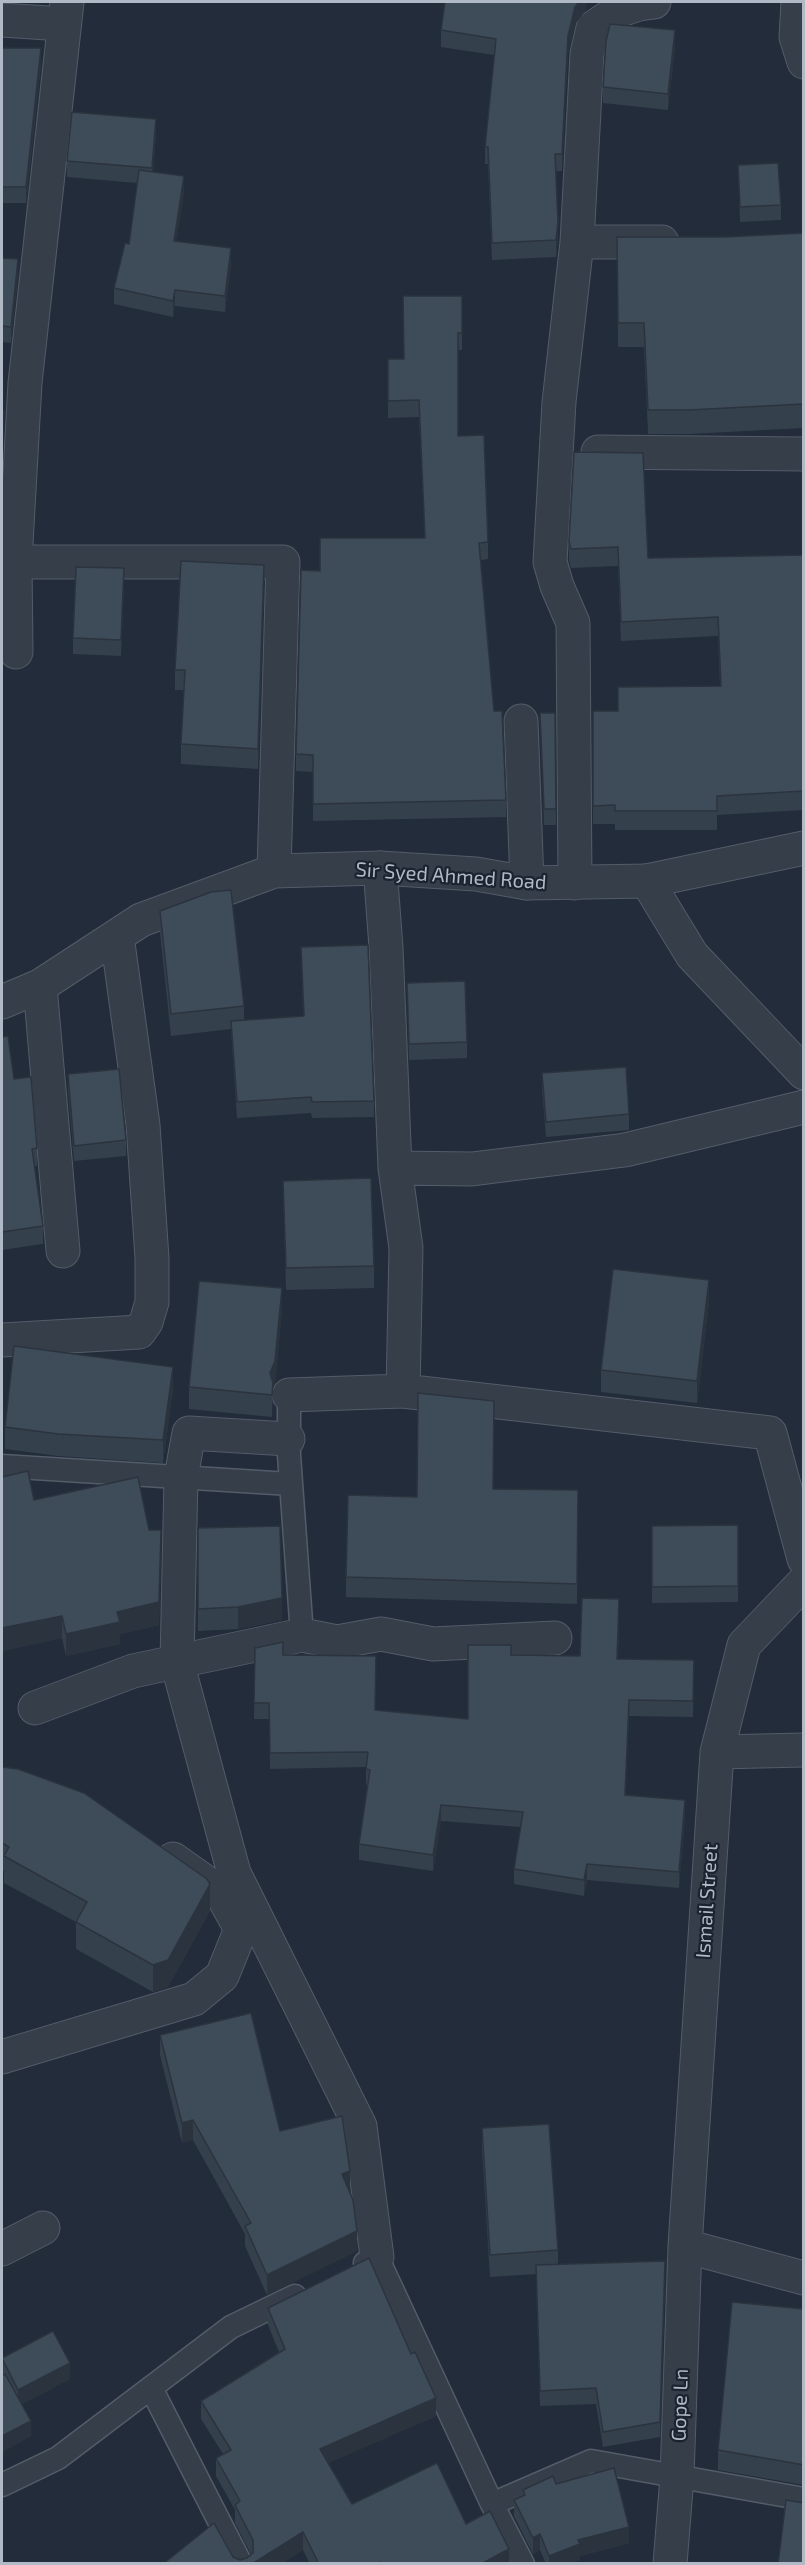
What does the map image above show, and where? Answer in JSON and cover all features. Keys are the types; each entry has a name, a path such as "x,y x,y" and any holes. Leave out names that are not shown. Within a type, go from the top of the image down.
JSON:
{"street":[{"path":"575,883 573,623 550,562 559,402 577,243 587,54 593,28 618,11 654,2"},
{"path":"798,2 796,37 804,62"},
{"path":"2,20 65,13 44,228 25,383 15,562 16,651"},
{"path":"577,243 690,242"},
{"path":"556,452 804,454"},
{"path":"15,562 283,562 274,871"},
{"path":"521,721 527,883"},
{"name":"Sir Syed Ahmed Road","path":"2,1002 40,986 141,920 274,871 380,868 476,874 527,883 647,881 804,848"},
{"path":"380,868 386,947 395,1168 406,1248 403,1391"},
{"path":"647,881 692,955 804,1073"},
{"path":"2,1340 138,1332 146,1322 152,1302 152,1258 143,1125 117,936"},
{"path":"40,986 63,1251"},
{"path":"395,1168 472,1169 625,1150 804,1107"},
{"path":"289,1395 403,1391 770,1433 804,1559"},
{"path":"288,1439 189,1433 181,1477 177,1662 234,1873 360,2126 377,2257"},
{"name":"Ismail Street","path":"685,2246 717,1752 744,1645 804,1582"},
{"path":"35,1708 134,1671 302,1635 337,1642 381,1634 433,1644 555,1638"},
{"path":"717,1752 804,1750"},
{"path":"2,2057 194,1999 222,1976 241,1929 221,1893 148,1842"},
{"path":"2,2249 43,2228"},
{"path":"685,2246 804,2278"},
{"name":"Gope Ln","path":"670,2564 677,2477 685,2246"}],"lane":[{"path":"289,1395 290,1484 302,1635"},
{"path":"2,1466 290,1484"},
{"path":"346,2272 377,2257 492,2505 523,2564"},
{"path":"2,2485 58,2458 231,2327 315,2287"},
{"path":"151,2388 241,2564"},
{"path":"492,2505 591,2461 804,2499"}],"building":[{"path":"445,2 579,2 575,7 568,36 562,154 555,154 558,222 556,240 492,243 488,147 485,147 496,39 441,30"},
{"path":"610,24 675,30 668,94 603,87 606,41"},
{"path":"2,48 41,48 26,187 2,187"},
{"path":"72,112 156,119 152,168 67,161"},
{"path":"778,163 781,205 740,207 738,165"},
{"path":"139,170 184,176 174,241 231,248 225,296 175,290 173,301 114,288 125,243 129,244"},
{"path":"804,233 804,404 648,410 644,323 618,323 617,237 725,237"},
{"path":"2,258 18,259 11,327 2,326"},
{"path":"403,296 462,296 462,333 458,333 458,436 484,435 488,542 479,543 494,711 502,711 506,800 313,804 313,755 296,754 301,570 320,571 320,538 425,538 419,400 388,401 388,359 404,359"},
{"path":"2,411 4,411 2,452"},
{"path":"574,452 643,453 648,558 804,555 804,791 717,796 717,811 615,811 615,805 593,806 593,711 618,711 618,687 721,686 718,617 621,622 618,547 571,549 569,541"},
{"path":"181,561 264,565 258,749 181,744 185,670 175,670"},
{"path":"76,567 124,568 121,640 73,638"},
{"path":"540,713 555,713 556,809 544,809"},
{"path":"231,890 244,1006 171,1014 160,911 211,892"},
{"path":"368,945 374,1101 312,1102 311,1097 237,1102 231,1021 304,1016 301,947"},
{"path":"465,981 467,1042 409,1044 407,983"},
{"path":"8,1036 14,1079 31,1077 37,1148 32,1149 43,1226 2,1232 2,1037"},
{"path":"626,1067 629,1114 546,1122 542,1073"},
{"path":"119,1069 126,1140 74,1146 68,1074"},
{"path":"371,1178 374,1266 286,1268 283,1181"},
{"path":"613,1269 709,1280 697,1381 601,1370"},
{"path":"199,1281 282,1288 275,1361 270,1373 273,1383 272,1395 189,1387"},
{"path":"14,1346 173,1367 163,1440 58,1434 5,1427"},
{"path":"418,1393 494,1401 493,1489 578,1490 577,1584 346,1577 348,1495 417,1497"},
{"path":"28,1471 34,1500 138,1477 149,1530 161,1530 159,1602 117,1612 120,1622 66,1634 62,1616 2,1628 2,1477"},
{"path":"738,1525 738,1586 652,1587 652,1526"},
{"path":"280,1526 282,1598 238,1607 198,1609 198,1528"},
{"path":"582,1598 619,1599 617,1659 694,1660 693,1701 629,1700 625,1795 685,1800 679,1872 587,1864 584,1880 514,1869 523,1812 441,1805 433,1855 359,1844 370,1770 366,1769 368,1752 270,1753 269,1703 254,1703 255,1648 283,1642 283,1655 376,1656 375,1710 468,1719 468,1645 511,1645 511,1655 580,1656"},
{"path":"2,1767 18,1769 84,1793 207,1879 210,1884 168,1960 153,1965 76,1922 87,1902 4,1856 9,1847 2,1843"},
{"path":"251,2013 280,2131 342,2116 350,2171 342,2174 353,2200 357,2231 267,2275 245,2226 251,2223 193,2120 182,2123 160,2035"},
{"path":"549,2124 558,2250 490,2255 482,2128"},
{"path":"369,2258 411,2354 415,2352 436,2398 320,2449 352,2504 437,2463 466,2524 490,2511 509,2549 481,2564 381,2564 380,2562 377,2564 319,2564 303,2532 252,2564 163,2564 214,2523 233,2557 240,2560 253,2553 253,2540 235,2505 240,2501 216,2458 231,2450 201,2401 285,2349 268,2308"},
{"path":"665,2261 660,2422 603,2432 596,2388 540,2391 536,2265"},
{"path":"732,2302 804,2309 804,2465 718,2450"},
{"path":"53,2331 70,2363 18,2390 2,2358"},
{"path":"5,2374 31,2421 2,2436 2,2376"},
{"path":"614,2468 629,2527 578,2540 580,2544 549,2556 540,2534 533,2538 514,2500 525,2495 523,2490 553,2476 556,2484"},
{"path":"786,2500 804,2503 804,2564 778,2564"}]}
